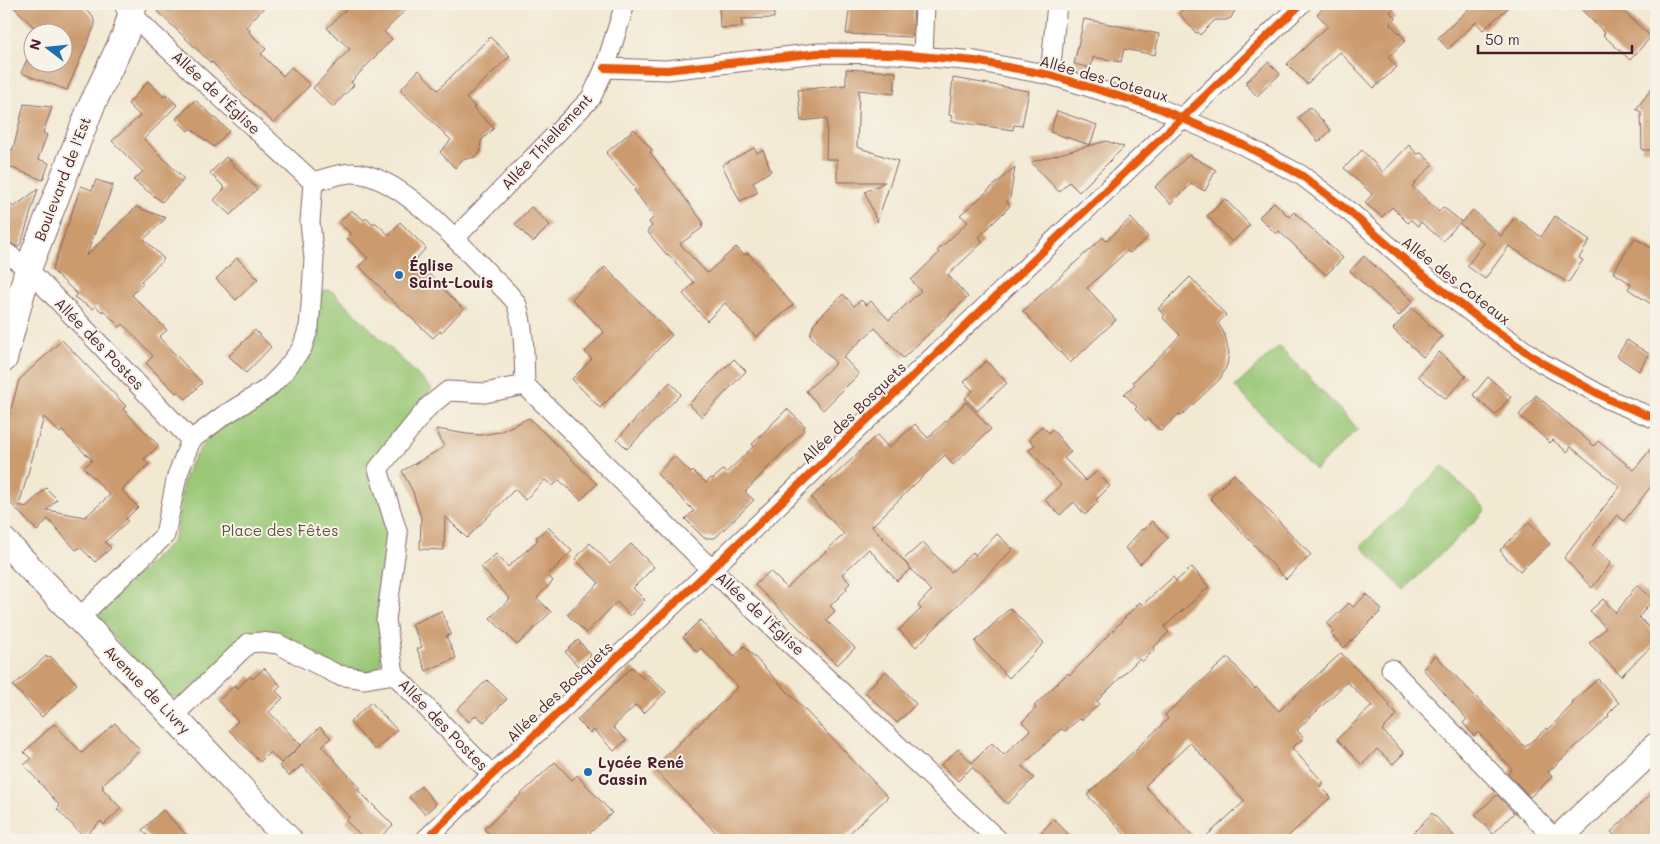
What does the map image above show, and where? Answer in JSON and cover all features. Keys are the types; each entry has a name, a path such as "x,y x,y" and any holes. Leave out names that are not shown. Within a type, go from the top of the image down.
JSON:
{"main road":[{"name":"Boulevard de l'Est","path":"4,359 28,269 91,107 125,34 129,7"},
{"name":"Avenue de Livry","path":"4,541 173,716 289,840"},
{"path":"1556,840 1656,746"}],"street":[{"name":"Allée Thiellement","path":"455,238 591,98 605,68 625,4"},
{"path":"924,57 925,4"},
{"path":"1050,75 1057,4"},
{"name":"Allée des Bosquets","path":"425,840 1301,4"},
{"name":"Allée de l'Église","path":"129,7 151,34 313,182"},
{"name":"Allée des Coteaux","path":"605,68 667,70 818,52 896,54 975,61 1050,75 1161,109 1243,145 1301,175 1351,213 1419,272 1477,317 1542,363 1610,400 1656,419"},
{"path":"78,618 165,535 177,476 191,440 223,416 267,389 283,373 302,348 309,327 314,259 310,222 313,182 353,173 372,177 388,184 419,205 455,238 516,303 523,336 525,385 485,393 448,391 428,407 378,469 398,534 386,620 394,674 365,679 338,675 278,644 249,643 173,716"},
{"name":"Allée des Postes","path":"4,252 28,269 191,440"},
{"name":"Allée de l'Église","path":"525,385 711,569 998,840"},
{"path":"1391,669 1556,840"},
{"name":"Allée des Postes","path":"394,674 492,775"}],"green space":[{"name":"Place des Fêtes","path":"329,290 432,389 369,460 366,466 383,504 387,522 388,542 378,603 381,663 375,670 368,672 333,665 306,648 267,633 257,634 181,697 174,697 167,694 101,624 99,617 101,609 172,542 177,526 181,493 187,471 200,449 212,434 288,381 298,369 309,351 320,295 323,291"},
{"path":"1279,346 1358,429 1315,470 1235,387"},
{"path":"1443,466 1486,510 1404,590 1361,546"}],"building":[{"path":"11,4 80,4 93,17 95,25 67,90 21,73 22,71 72,72 72,22 29,22"},
{"path":"150,4 267,4 246,27 266,49 261,54 283,76 291,67 310,85 274,123"},
{"path":"352,4 411,4 384,32 392,39 351,82 354,85 333,107 313,88 350,49 327,28"},
{"path":"719,4 774,4 774,18 741,19 742,27 720,28"},
{"path":"850,4 888,4 914,7 912,37 846,34"},
{"path":"1189,4 1238,4 1231,18 1215,20 1200,35 1198,32 1196,33 1179,13"},
{"path":"1328,4 1399,4 1390,12 1396,18 1390,24 1406,40 1388,57 1397,67 1374,88 1340,52 1307,84 1287,64 1328,26 1317,14"},
{"path":"1474,4 1512,4 1483,30 1476,22 1448,49 1438,38"},
{"path":"1576,4 1616,4 1651,37 1630,60 1603,35 1605,33"},
{"path":"1084,19 1159,34 1155,55 1124,49 1121,62 1093,57 1091,68 1074,64"},
{"path":"490,37 510,56 466,98 475,107 473,108 494,128 481,141 480,153 475,157 462,160 455,168 440,152 451,140 400,90 419,70 438,90"},
{"path":"1268,62 1280,74 1257,96 1245,83"},
{"path":"846,69 896,72 894,94 859,90 857,147 898,161 877,222 865,192 885,182 837,182 837,159 826,159 827,118 801,121 798,90 846,85"},
{"path":"953,78 1029,91 1022,126 1014,125 1013,130 951,121 952,116 949,115"},
{"path":"148,81 164,97 166,94 177,105 144,139 184,179 162,202 133,180 143,172 112,141 140,116 128,104"},
{"path":"1656,83 1656,150 1642,150 1641,112 1636,109"},
{"path":"195,100 229,131 214,147 190,128 188,131 176,119"},
{"path":"24,104 52,107 43,133 47,135 38,159 49,163 43,180 4,165 4,147 13,150"},
{"path":"1310,107 1331,130 1319,142 1298,118"},
{"path":"1057,111 1097,125 1090,145 1050,132"},
{"path":"634,129 652,150 650,152 703,222 702,228 680,244 707,273 736,247 744,255 748,253 793,305 756,337 725,303 707,321 683,294 694,283 647,231 652,226 649,222 654,217 634,190 636,188 606,153"},
{"path":"1106,141 1124,147 1079,192 1069,182 1059,192 1031,162"},
{"path":"1409,145 1417,154 1421,153 1433,164 1412,186 1439,212 1443,207 1461,221 1443,241 1421,222 1418,226 1411,220 1408,223 1392,207 1382,217 1365,203 1372,194 1344,168 1362,150 1383,172"},
{"path":"754,148 757,153 763,150 771,171 753,182 758,192 740,201 722,165"},
{"path":"1189,155 1216,170 1205,191 1191,184 1171,204 1155,187"},
{"path":"226,157 257,189 230,215 214,200 225,188 210,173"},
{"path":"1015,167 1010,198 1006,201 1010,206 979,237 983,242 948,275 968,297 903,358 875,328 843,357 859,374 823,410 806,391 836,363 810,335 814,323 843,294 854,306 861,300 866,305 871,301 889,320 921,291 911,280 939,253 937,251 968,222 960,215"},
{"path":"96,180 113,185 86,256 136,207 166,218 144,239 164,259 141,281 143,283 132,295 167,330 159,337 202,383 186,399 178,392 176,393 146,363 153,356 123,324 120,327 103,310 102,312 96,306 93,309 74,297 77,294 52,270 81,186 92,190"},
{"path":"38,189 21,244 17,247 4,240 4,200 14,207"},
{"path":"1225,199 1250,225 1232,242 1207,216"},
{"path":"1274,202 1289,217 1294,212 1343,258 1326,275 1279,231 1276,234 1259,217"},
{"path":"531,207 550,225 533,242 515,224"},
{"name":"Église Saint-Louis","path":"351,210 364,220 367,218 372,223 376,223 389,235 400,222 426,248 415,260 463,309 441,333 440,331 433,338 383,292 359,266 368,258 347,238 351,234 339,223"},
{"path":"1473,210 1501,236 1515,217 1541,237 1555,216 1590,240 1579,258 1583,260 1568,283 1509,246 1485,279 1467,266 1484,243 1460,224"},
{"path":"1131,218 1148,237 1130,253 1127,251 1087,288 1116,320 1070,363 1023,311 1103,237 1106,241"},
{"path":"1635,238 1656,251 1656,295 1651,304 1628,289 1631,284 1613,272"},
{"path":"1364,256 1413,301 1399,316 1350,271"},
{"path":"237,258 258,279 236,300 216,279"},
{"path":"605,267 672,335 600,408 572,379 592,359 585,352 604,332 572,299"},
{"path":"1190,277 1226,315 1218,323 1225,335 1229,353 1227,365 1220,379 1181,416 1179,414 1161,431 1148,419 1146,421 1135,409 1137,407 1124,394 1135,384 1133,382 1180,335 1163,318 1165,315 1158,309"},
{"path":"1412,308 1442,337 1423,357 1393,329"},
{"path":"255,330 271,347 246,373 229,356"},
{"path":"62,340 126,406 123,409 159,446 144,459 149,464 122,490 138,507 126,519 128,521 105,542 111,548 95,562 80,547 76,550 48,519 37,531 4,496 4,434 19,380","holes":["44,417 60,433 62,431 92,460 84,468 110,495 85,517 47,510 57,499 46,488 26,507 19,505"]},
{"path":"1627,340 1649,354 1639,371 1617,356"},
{"path":"1439,352 1466,376 1446,399 1418,376"},
{"path":"734,359 746,371 702,417 689,404"},
{"path":"986,361 1007,383 977,411 965,398 973,391 964,382"},
{"path":"1488,377 1511,397 1495,415 1473,395"},
{"path":"670,382 681,394 627,449 617,439"},
{"path":"1536,395 1594,446 1598,441 1634,470 1656,442 1656,480 1624,521 1617,515 1592,546 1611,563 1592,588 1564,558 1620,487 1571,447 1567,452 1553,440 1550,443 1519,415"},
{"path":"966,402 991,429 953,465 945,455 872,526 911,569 897,581 869,549 842,574 850,583 846,587 847,589 830,606 835,611 826,620 855,648 837,665 755,585 770,571 787,588 844,534 811,498 877,435 889,448 915,424 928,438"},
{"path":"787,409 805,426 804,430 745,492 754,500 715,538 704,538 685,519 694,511 657,474 674,456 691,473 693,471 706,483 723,470 726,473 754,446 752,444"},
{"path":"529,418 597,484 581,500 559,480 553,486 545,480 525,500 515,489 467,538 445,516 444,550 420,549 421,518 413,492 402,471 444,447 436,429 481,435 499,432"},
{"path":"1042,426 1049,433 1052,429 1071,452 1064,458 1086,481 1096,472 1110,486 1085,515 1074,502 1060,515 1045,500 1061,485 1029,450 1035,445 1029,439"},
{"path":"1234,474 1311,555 1286,579 1210,498"},
{"path":"1152,521 1168,538 1140,564 1125,548"},
{"path":"1529,522 1550,544 1520,571 1500,550"},
{"path":"548,527 572,551 548,575 553,581 537,598 551,612 517,645 490,618 510,599 481,567 496,554 508,567 538,540 536,538"},
{"path":"997,534 1013,549 916,647 899,630 921,609 918,605 931,591 903,560 923,542 951,572 973,552 975,555"},
{"path":"590,543 610,564 631,544 654,567 633,588 645,600 630,616 617,602 586,633 567,614 599,583 575,559"},
{"path":"1192,567 1209,587 1164,627 1169,632 1154,647 1155,649 1142,662 1139,659 1097,701 1099,704 1082,720 1079,719 1065,731 1061,729 1022,766 1034,778 1007,804 972,767 958,781 941,765 958,749 972,763 992,743 1004,755 1030,730 1022,722 1036,708 1034,706 1068,673 1070,675 1140,602 1142,605 1173,577 1176,581"},
{"path":"1637,585 1653,599 1639,617 1656,635 1656,642 1621,676 1589,643 1606,628 1590,611 1603,599 1616,613"},
{"path":"1367,594 1382,610 1344,648 1331,634 1334,631 1327,624 1349,603 1353,607"},
{"path":"1010,608 1044,643 1009,678 975,642"},
{"path":"441,611 451,634 446,636 456,658 426,671 417,649 422,647 412,624"},
{"path":"700,620 734,657 744,646 888,797 842,840 723,840 653,768 738,687 701,648 697,652 683,637"},
{"path":"578,640 591,655 579,667 565,652"},
{"path":"1341,653 1390,704 1389,706 1397,715 1382,730 1404,753 1393,764 1377,749 1362,765 1337,739 1372,706 1347,682 1297,730 1304,738 1292,748 1324,783 1320,786 1331,797 1284,840 1202,840 1245,801 1190,743 1145,786 1197,840 1130,840 1087,795 1168,719 1165,715 1228,657 1255,689 1256,687 1279,711"},
{"path":"1435,655 1525,747 1547,728 1548,730 1573,704 1572,702 1598,679 1619,703 1608,714 1609,716 1548,772 1552,777 1530,797 1508,774 1512,769 1478,732 1474,736 1463,723 1467,719 1423,669"},
{"path":"46,656 47,658 50,656 77,684 42,717 13,686"},
{"path":"632,667 644,679 648,675 666,692 644,713 636,705 613,727 626,740 614,751 594,730 590,733 577,720"},
{"path":"264,668 281,686 276,691 283,698 269,712 301,745 281,763 270,752 260,762 229,730 238,721 218,701 235,685 238,688 250,676 253,679"},
{"path":"886,671 916,704 897,723 865,692"},
{"path":"487,680 507,699 484,722 476,715 469,722 457,709"},
{"path":"371,702 397,730 375,750 350,722"},
{"path":"115,723 140,750 102,785 104,787 102,788 121,808 104,825 101,821 84,837 57,809 60,806 24,765 31,759 24,752 54,724 82,753"},
{"path":"320,727 331,738 322,746 360,788 358,790 393,825 377,840 366,840 346,821 349,817 302,765 289,776 279,766"},
{"path":"555,762 572,780 577,775 612,813 582,840 495,840 484,829"},
{"path":"421,786 436,804 425,814 409,797"},
{"path":"1656,789 1656,840 1619,840 1611,832"},
{"path":"1497,795 1514,813 1493,834 1475,815"},
{"path":"163,810 191,840 152,840 142,830"},
{"path":"1432,813 1458,840 1407,840"},
{"path":"1054,819 1074,840 1033,840"}],"cycle path":[{"path":"425,840 725,556 1301,4"},
{"path":"605,68 667,70 818,53 896,54 975,61 1050,75 1161,109 1243,145 1301,175 1351,213 1419,272 1477,317 1542,363 1610,400 1656,419"}],"place":[{"name":"Église Saint-Louis","path":"399,275"},
{"name":"Lycée René Cassin","path":"588,772"}]}
